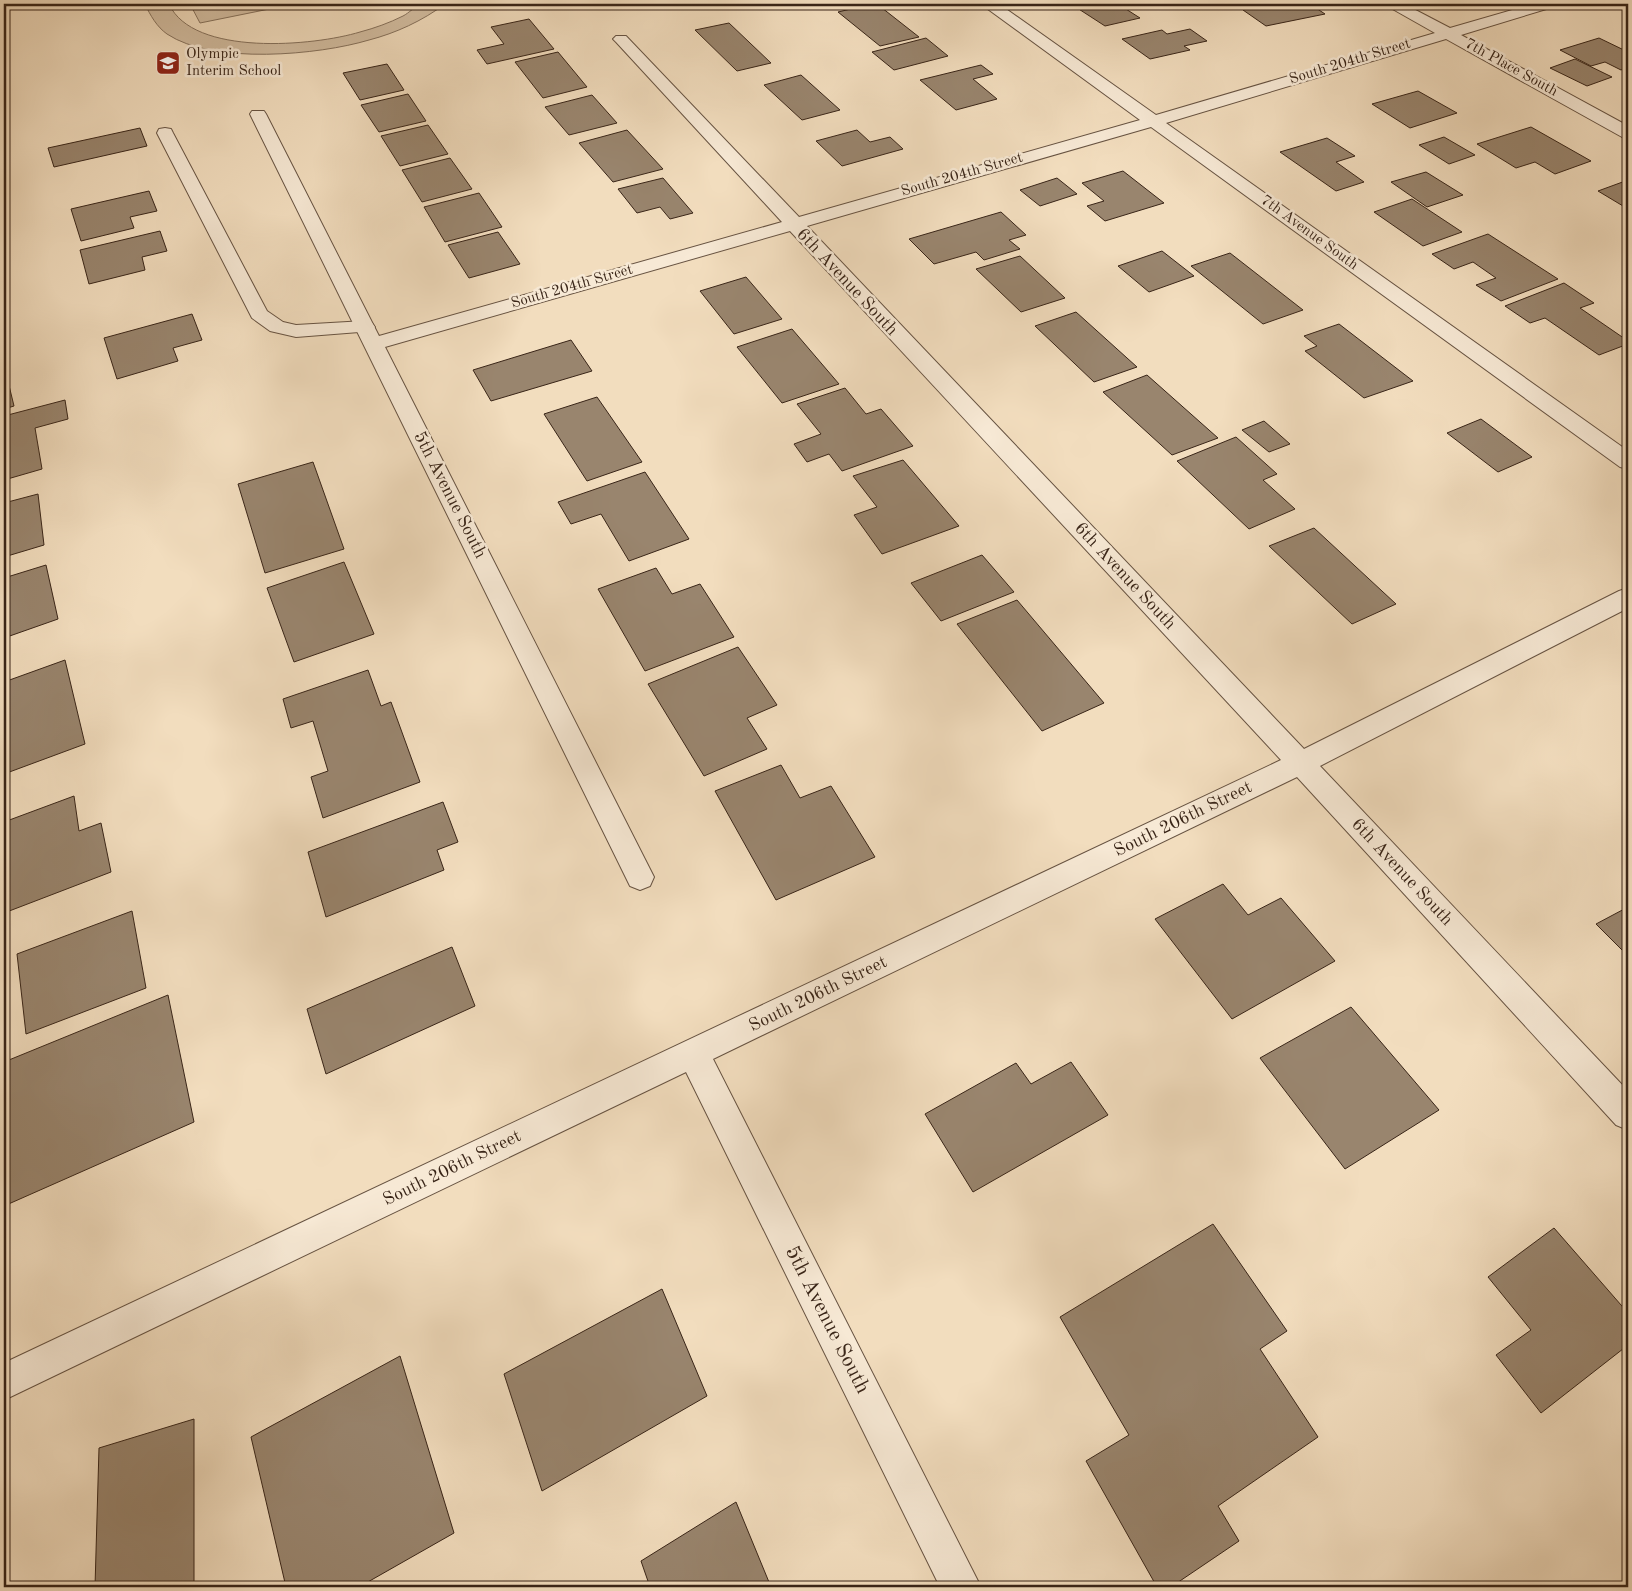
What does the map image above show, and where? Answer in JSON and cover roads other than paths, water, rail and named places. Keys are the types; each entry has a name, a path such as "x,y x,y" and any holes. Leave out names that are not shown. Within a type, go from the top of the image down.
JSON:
{"street":[{"name":"7th Avenue South","path":"990,4 1628,462"},
{"name":"7th Place South","path":"1394,4 1628,133"},
{"name":"South 204th Street","path":"165,133 259,314 277,327 296,331 370,335 792,223 1154,121 1548,4"},
{"name":"6th Avenue South","path":"621,39 1628,1114"},
{"name":"5th Avenue South","path":"258,114 640,877"},
{"name":"South 206th Street","path":"4,1382 1301,763 1628,597"},
{"name":"5th Avenue South","path":"693,1053 961,1587"}],"place":[{"name":"Olympic Interim School","path":"168,63"}]}
